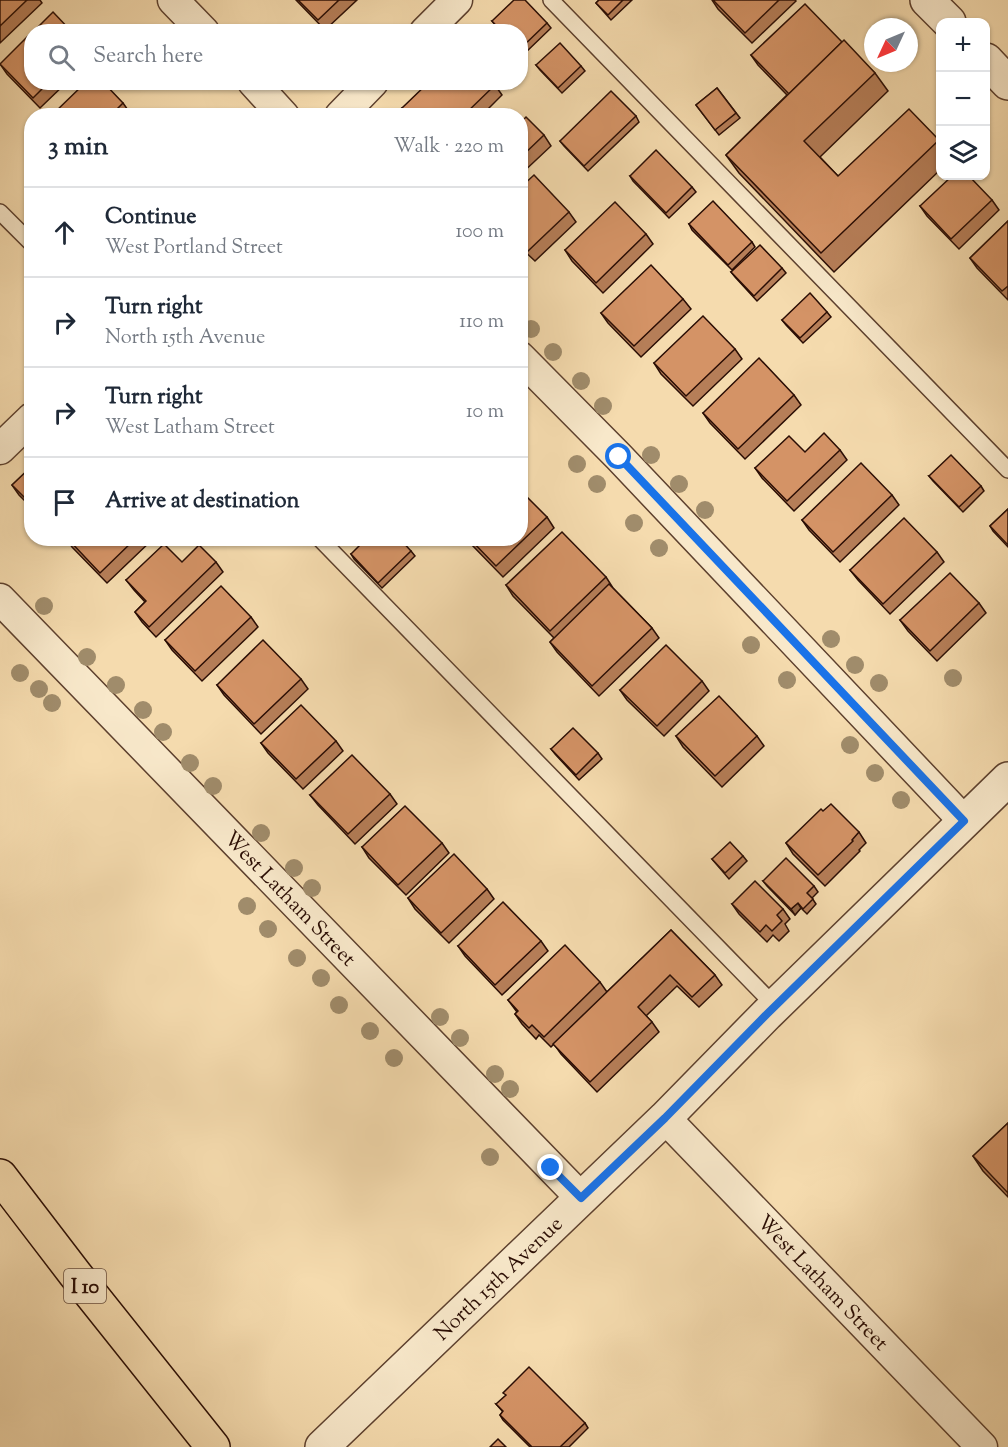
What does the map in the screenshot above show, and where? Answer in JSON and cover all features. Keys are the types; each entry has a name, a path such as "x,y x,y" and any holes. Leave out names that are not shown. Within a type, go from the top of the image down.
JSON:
{"highway":[{"name":"I 10","path":"0,1176 213,1447"}],"street":[{"path":"173,0 196,24"},
{"path":"433,24 458,0"},
{"path":"927,0 945,18"},
{"path":"990,64 1008,83"},
{"path":"260,90 277,108"},
{"path":"348,108 365,90"},
{"path":"528,365 627,466 964,821"},
{"path":"0,449 24,426"},
{"name":"West Latham Street","path":"0,599 581,1198"},
{"name":"North 15th Avenue","path":"322,1447 665,1118 775,1006 1008,779"},
{"name":"West Latham Street","path":"665,1118 982,1447"}],"lane":[{"path":"551,0 1008,470"},
{"path":"0,212 24,236"},
{"path":"327,546 775,1006"}],"building":[{"path":"0,0 27,0 0,26"},
{"path":"298,0 339,0 318,20"},
{"path":"514,0 525,0 547,23 528,41 528,24 495,24 492,21"},
{"path":"599,0 623,0 608,15 596,3"},
{"path":"713,0 779,0 745,33"},
{"path":"805,4 842,42 789,94 751,55"},
{"path":"53,12 64,24 41,24"},
{"path":"24,40 24,89 0,64"},
{"path":"844,40 864,61 864,72 875,73 804,141 838,176 909,109 936,137 936,143 821,253 726,155"},
{"path":"560,43 581,66 558,88 536,65"},
{"path":"717,88 736,113 715,130 696,105"},
{"path":"25,90 41,90 33,98"},
{"path":"78,90 111,90 123,103 118,108 59,108"},
{"path":"421,90 490,90 471,108 402,108"},
{"path":"611,91 636,116 584,166 560,141"},
{"path":"528,119 544,135 528,150"},
{"path":"656,150 692,187 666,213 630,176"},
{"path":"534,175 569,212 528,251 528,181"},
{"path":"948,180 973,180 992,200 951,239 920,206"},
{"path":"713,201 752,242 728,265 689,224"},
{"path":"615,202 646,234 596,283 565,250"},
{"path":"1008,221 1008,286 1002,291 970,258"},
{"path":"760,245 782,268 754,296 731,272"},
{"path":"651,265 683,299 634,346 601,313"},
{"path":"810,293 827,312 800,338 782,320"},
{"path":"703,316 735,349 686,396 654,363"},
{"path":"759,358 794,395 738,449 703,413"},
{"path":"824,433 840,450 787,501 755,468 789,436 805,452"},
{"path":"951,455 981,486 959,507 929,476"},
{"path":"861,463 892,495 833,552 802,520"},
{"path":"24,474 24,497 12,485"},
{"path":"528,498 547,517 528,535"},
{"path":"1008,509 1008,545 990,526"},
{"path":"904,518 937,552 883,604 850,570"},
{"path":"562,532 606,577 550,631 506,585"},
{"path":"75,546 128,546 100,573"},
{"path":"162,546 166,546 182,562 200,546 216,562 149,627 135,612 146,601 126,580"},
{"path":"359,546 406,546 411,551 378,583 351,554"},
{"path":"477,546 517,546 496,566"},
{"path":"950,573 979,603 930,651 900,620"},
{"path":"609,584 652,628 592,686 550,642"},
{"path":"221,586 251,617 195,671 165,640"},
{"path":"263,640 301,679 254,724 217,685"},
{"path":"666,645 702,681 657,726 620,690"},
{"path":"719,696 757,736 715,776 676,736"},
{"path":"301,705 336,741 296,779 261,743"},
{"path":"573,728 598,753 576,775 551,749"},
{"path":"352,755 390,794 348,834 310,795"},
{"path":"831,804 859,832 853,841 818,875 786,843 821,809 823,811"},
{"path":"405,806 442,843 398,885 362,847"},
{"path":"730,842 743,856 725,873 712,859"},
{"path":"454,854 487,889 441,933 408,898"},
{"path":"786,858 814,886 807,893 813,899 803,909 798,903 791,909 763,881"},
{"path":"755,881 783,909 777,915 782,921 772,931 766,925 760,932 732,904"},
{"path":"503,902 541,941 495,985 458,946"},
{"path":"671,930 715,975 692,997 670,975 638,1007 652,1022 590,1082 553,1044"},
{"path":"565,945 600,982 544,1037 532,1025 529,1028 515,1014 518,1011 508,1000"},
{"path":"1008,1123 1008,1193 973,1156"},
{"path":"529,1367 585,1423 560,1447 532,1447 500,1415 503,1411 496,1404 506,1395 503,1393"},
{"path":"498,1439 506,1447 490,1447"}],"route":[{"path":"551,1168 581,1198 665,1118 767,1014 964,821 619,457"}]}
